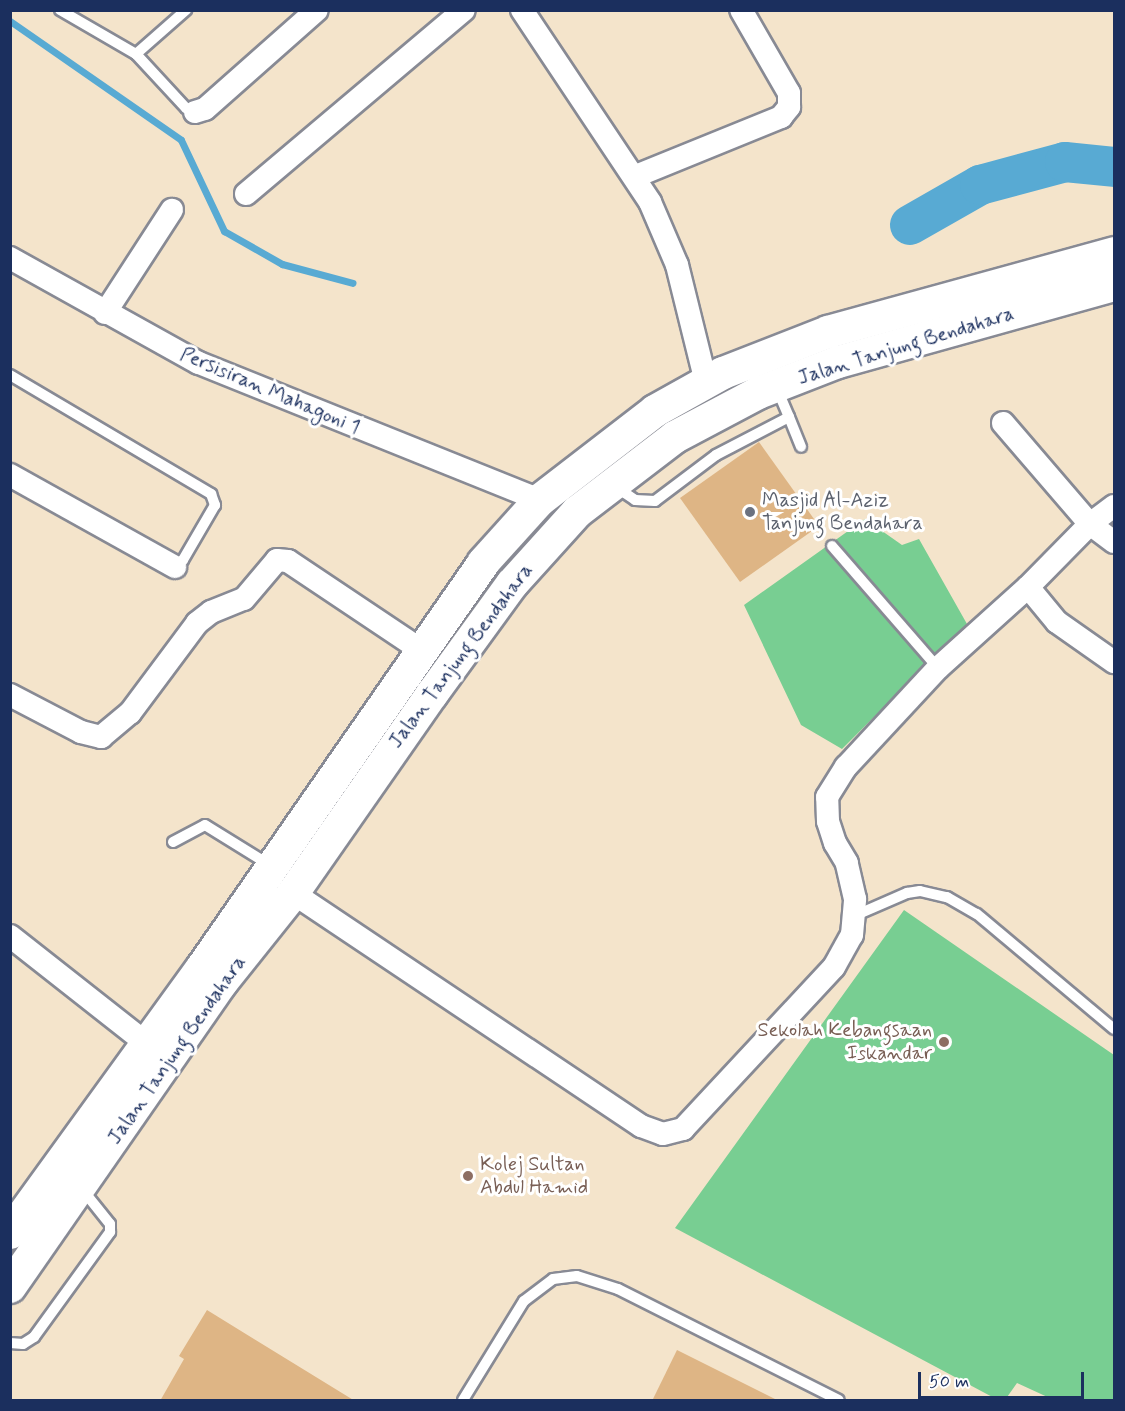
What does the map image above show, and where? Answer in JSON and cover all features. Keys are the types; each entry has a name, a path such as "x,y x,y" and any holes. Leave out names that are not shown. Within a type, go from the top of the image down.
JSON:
{"main road":[{"name":"Jalan Tanjung Bendahara","path":"10,1233 271,867 483,563 540,500 655,411 706,382 828,332 1114,253"},
{"name":"Jalan Tanjung Bendahara","path":"10,1287 82,1189 222,982 293,892 512,584 577,512 612,482 675,436 776,386 838,362 1114,285"}],"street":[{"path":"195,112 205,109 317,10"},
{"path":"246,194 464,10"},
{"path":"522,10 636,176 677,265 706,382"},
{"path":"636,176 781,117 789,107 789,93 741,10"},
{"path":"105,313 172,210"},
{"name":"Persisiran Mahagoni 1","path":"10,258 105,313 240,381 540,500"},
{"path":"1003,423 1090,524 1114,542"},
{"path":"10,475 175,567"},
{"path":"293,892 641,1126 663,1134 683,1129 834,967 852,935 854,916 847,863 835,843 828,821 827,797 864,744 938,668 1028,587 1090,524 1114,506"},
{"path":"10,695 81,732 101,736 130,713 197,623 211,612 244,599 277,560 288,561 421,650"},
{"path":"1028,587 1057,622 1114,662"},
{"path":"10,936 146,1043"}],"lane":[{"path":"60,10 136,54 186,108 195,112"},
{"path":"136,54 186,10"},
{"path":"10,375 211,494 215,505 183,560 175,567"},
{"path":"776,386 801,447"},
{"path":"612,482 635,500 655,501 716,455 789,417"},
{"path":"832,546 938,668"},
{"path":"173,842 205,825 271,867"},
{"path":"854,916 908,893 920,891 948,897 977,914 1114,1029"},
{"path":"10,1343 23,1344 34,1336 111,1232 110,1224 82,1189"},
{"path":"463,1401 524,1301 553,1280 571,1276 618,1289 839,1401"}],"green space":[{"path":"865,519 902,545 919,539 967,624 842,749 801,725 744,605"},
{"name":"Sekolah Kebangsaan Iskandar","path":"904,910 1114,1055 1114,1400 1054,1400 1017,1383 1005,1400 998,1400 675,1228"}],"building":[{"name":"Masjid Al-Aziz Tanjung Bendahara","path":"759,442 819,526 740,582 680,498"},
{"path":"207,1310 355,1401 160,1401 184,1359 179,1356"},
{"path":"677,1350 779,1401 652,1401"}],"waterway":[{"path":"10,21 181,140 224,231 282,264 353,283"},
{"path":"910,225 980,185 1065,162 1114,167"}],"place":[{"name":"Masjid Al-Aziz Tanjung Bendahara","path":"750,512"},
{"name":"Sekolah Kebangsaan Iskandar","path":"944,1042"},
{"name":"Kolej Sultan Abdul Hamid","path":"468,1176"}]}
